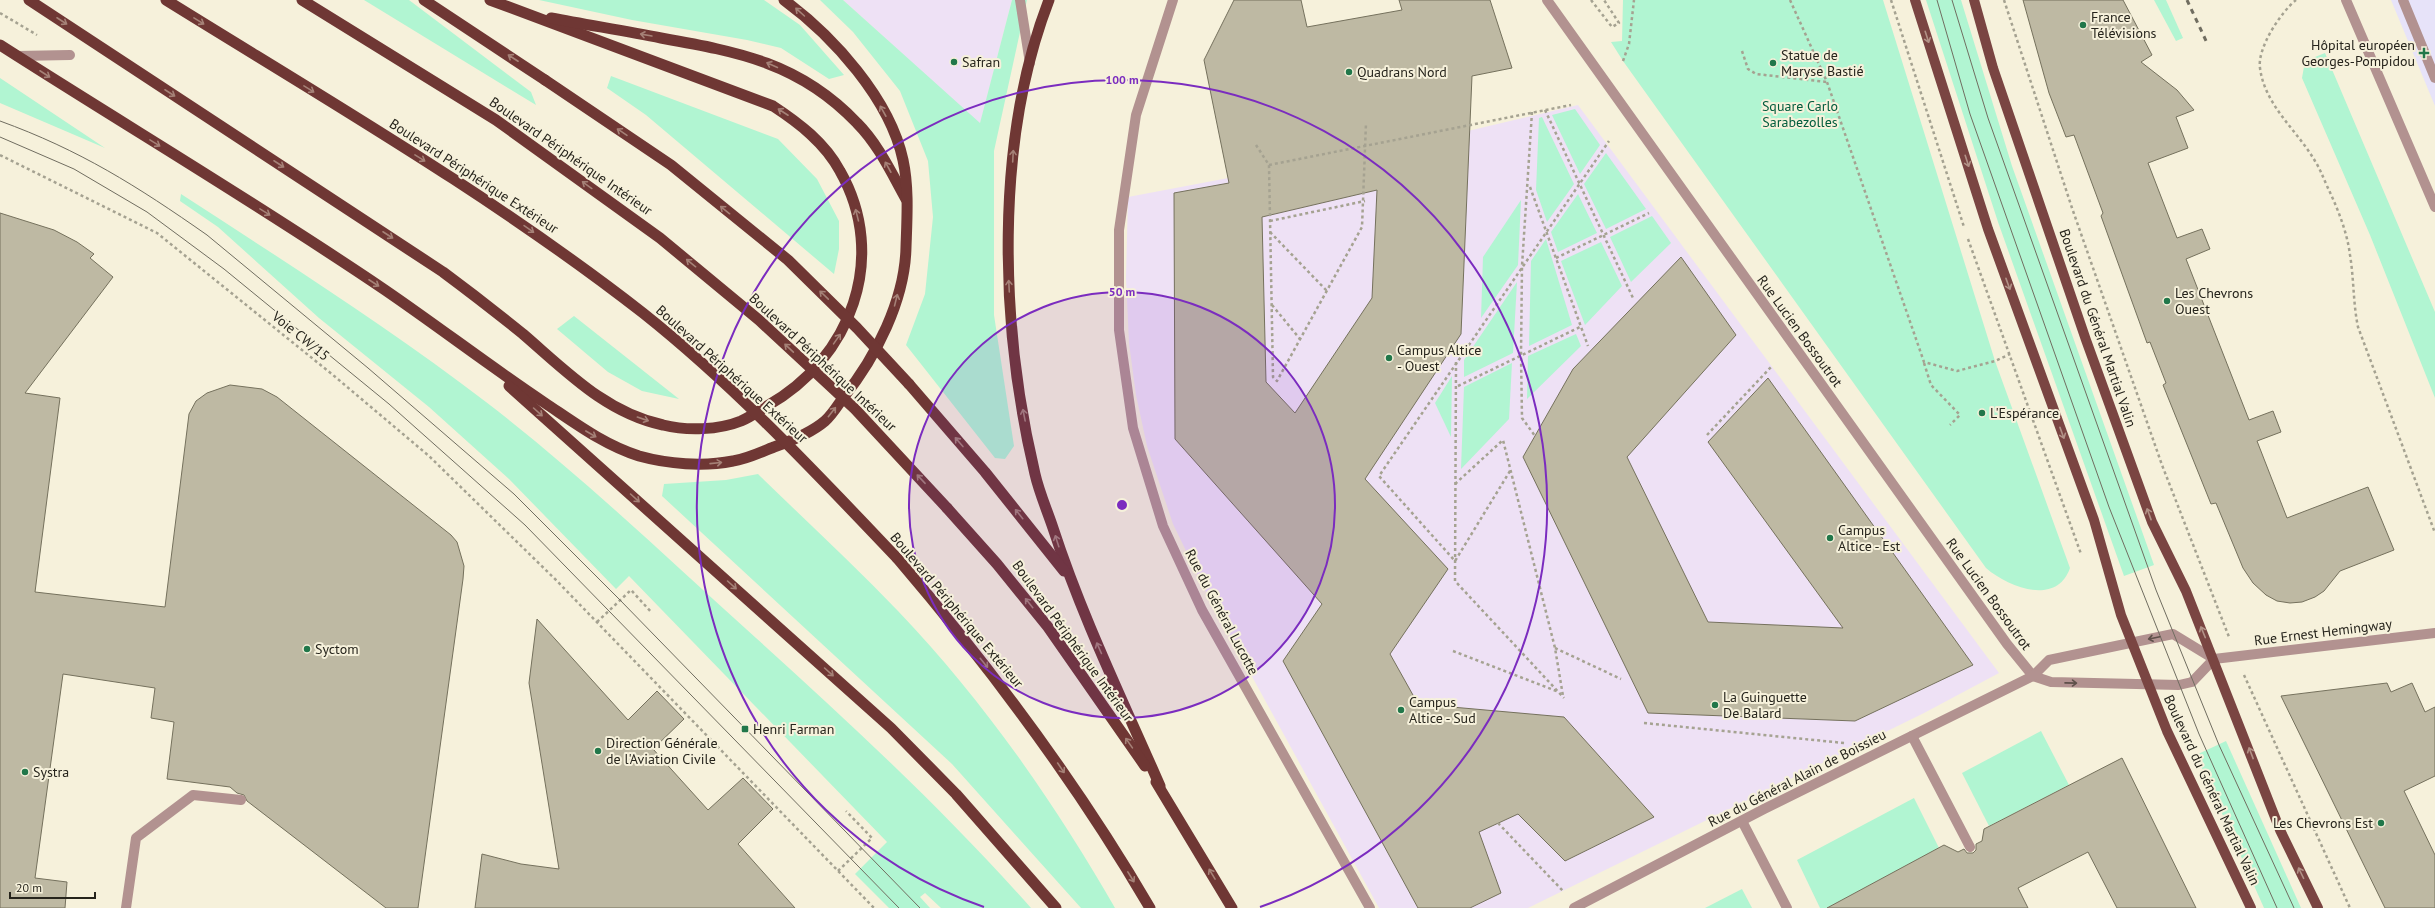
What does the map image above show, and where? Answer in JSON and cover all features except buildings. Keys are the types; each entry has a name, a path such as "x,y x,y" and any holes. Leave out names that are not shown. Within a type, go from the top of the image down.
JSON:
{"highway":[{"path":"29,0 443,272 495,311 607,404 632,416 665,426 708,428 741,421 794,388 821,361 842,332 852,310 861,280 861,234 857,215 845,181 826,151 806,130 774,106 490,0"},
{"name":"Boulevard Périphérique Extérieur","path":"166,0 506,213 578,264 645,315 716,376 807,463 897,558 987,666 1036,733 1086,806 1150,908"},
{"name":"Boulevard Périphérique Intérieur","path":"302,0 496,120 660,238 759,320 849,404 998,564 1048,627 1160,786 1232,908"},
{"path":"424,0 671,165 788,260 857,328 985,472 1069,578"},
{"path":"0,46 387,291 478,358 586,430 625,451 662,461 708,464 736,461 750,456 792,440 826,420 858,379 874,354 894,306 906,258 907,201 903,156 884,113 869,87 849,60 823,34 784,0"},
{"path":"1049,0 1024,83 1013,149 1008,276 1014,359 1035,475 1069,578 1160,786"},
{"path":"522,13 749,55 790,73 816,88 858,123 878,148 907,201"},
{"path":"478,358 890,728 956,794 1056,908"}],"main road":[{"name":"Boulevard du Général Martial Valin","path":"1915,0 1988,229 2094,520 2116,600 2168,731 2251,908"},
{"name":"Boulevard du Général Martial Valin","path":"1974,0 1993,68 2060,264 2152,522 2186,590 2280,830 2318,908"}],"street":[{"path":"1020,0 1030,65"},
{"name":"Rue du Général Lucotte","path":"1173,0 1136,115 1119,230 1119,330 1125,380 1134,428 1164,526 1202,610 1370,908"},
{"name":"Rue Lucien Bossoutrot","path":"1547,0 2007,644 2033,676"},
{"path":"2346,0 2435,207"},
{"path":"2403,0 2435,78"},
{"path":"17,56 70,55"},
{"name":"Rue Ernest Hemingway","path":"2214,659 2435,633"},
{"path":"2132,642 2173,634 2214,659"},
{"name":"Rue du Général Alain de Boissieu","path":"1574,908 1742,821 2033,676 2050,660 2132,642"},
{"name":"Boulevard du Général Martial Valin","path":"2033,676 2051,682 2179,685 2192,682 2214,659"},
{"path":"1912,736 1970,847"},
{"path":"126,908 136,838 192,795 241,800"},
{"path":"1742,821 1787,908"}],"path":[{"path":"1591,0 1612,27 1619,23 1604,0"},
{"path":"1623,61 1629,44 1634,0"},
{"path":"1790,0 1827,82 1931,385 1960,415 1950,425"},
{"name":"Boulevard du Général Martial Valin","path":"2004,0 2074,216 2157,450 2226,630"},
{"path":"2296,0 2286,8 2261,53 2259,66 2264,86 2282,118 2315,161 2336,209 2350,255 2354,306 2358,327 2435,533"},
{"path":"1742,51 1748,69 1756,74 1827,82"},
{"path":"1269,165 1571,104"},
{"path":"1545,110 1633,298"},
{"path":"1532,112 1529,186 1522,266 1521,355 1522,418 1535,436"},
{"path":"1256,145 1269,165 1273,377 1277,382 1362,228 1366,123"},
{"path":"1455,561 1379,476 1609,140"},
{"name":"Voie CW/15","path":"0,155 157,233 333,375 429,456 556,580 874,908"},
{"path":"1529,186 1547,230 1580,327 1588,346"},
{"path":"1270,222 1364,201"},
{"path":"1556,258 1649,213"},
{"path":"1270,232 1327,291"},
{"path":"1272,305 1300,339"},
{"path":"1458,386 1580,327"},
{"path":"1924,362 1957,371 1995,361 2029,342"},
{"path":"1455,484 1502,440 1554,648 1564,698 1456,581 1455,484 1458,386 1456,362"},
{"path":"1707,435 1771,366"},
{"path":"1455,561 1510,471"},
{"path":"597,622 631,590 652,613"},
{"path":"1554,648 1621,680"},
{"path":"1453,651 1560,692"},
{"path":"2248,687 2350,908"},
{"path":"1644,723 1844,743"},
{"path":"838,871 872,838 846,811"},
{"path":"1498,823 1563,891"}],"shaded area":[{"name":"Safran","path":"843,0 1012,0 980,124"},
{"name":"Hôpital européen Georges-Pompidou","path":"2391,0 2435,0 2435,106"},
{"path":"1578,105 1999,673 1924,713 1528,908 1379,908 1210,600 1173,524 1147,446 1136,395 1129,343 1126,278 1128,197 1434,139"}],"green space":[{"path":"364,0 409,0 531,92 536,105"},
{"path":"539,0 764,0 800,25 844,75 829,79 781,48 747,40 632,20"},
{"path":"820,0 843,0 980,123 1012,0 1027,0 994,151 994,315 1014,446 1005,459 995,458 906,345 925,294 933,217 928,161 900,91 853,32"},
{"name":"Square Carlo Sarabezolles","path":"1623,0 1883,0 1995,361 2070,568 2064,580 2055,587 2044,590 2032,590 2019,587 2007,582 1986,568 1623,61 1611,42 1622,41"},
{"path":"1926,0 1961,0 2012,166 2154,565 2124,576 1998,222"},
{"path":"2154,0 2166,0 2183,38 2176,41"},
{"path":"2325,53 2435,312 2435,398 2370,235 2302,78 2305,61"},
{"path":"611,76 778,139 817,179 839,221 839,249 834,274 646,115 607,88"},
{"path":"0,78 105,148 0,103"},
{"path":"1575,109 1600,145 1580,174 1552,115"},
{"path":"1542,117 1574,184 1547,222 1536,190 1539,118"},
{"path":"1606,153 1646,209 1606,229 1584,184"},
{"path":"181,194 335,295 411,347 486,402 556,458 657,547 792,670 897,769 966,837 1031,908 941,908 925,893 920,897 930,908 889,908 855,874 887,842 629,576 616,589 509,479 429,407 319,318 218,227 180,201"},
{"path":"1578,194 1597,233 1558,252 1551,232"},
{"path":"1521,200 1518,265 1481,318 1483,257"},
{"path":"1652,216 1671,243 1631,282 1610,237"},
{"path":"1546,239 1572,325 1529,346 1531,261"},
{"path":"1601,242 1622,286 1585,325 1561,261"},
{"path":"1517,282 1513,353 1464,377 1464,360"},
{"path":"574,316 679,399 642,391 608,372 557,329"},
{"path":"1576,334 1581,346 1527,399 1528,356"},
{"path":"1512,363 1509,419 1461,469 1464,387"},
{"path":"1452,376 1451,437 1435,403"},
{"path":"758,474 898,611 959,680 1016,753 1042,791 1092,868 1115,908 1081,908 952,764 662,496 664,484 726,480"},
{"path":"2041,731 2069,785 1989,826 1962,773"},
{"path":"2226,741 2301,908 2264,908 2196,755"},
{"path":"1914,798 1939,848 1827,908 1820,908 1797,860"},
{"path":"1742,889 1752,908 1705,908"}],"tram line":[{"path":"1937,0 1970,114 2109,507 2199,734 2277,908"},
{"path":"1952,0 1988,118 2156,590 2219,745 2294,908"},
{"path":"0,121 56,144 107,170 181,217 207,235 368,368 514,494 620,600 920,908"},
{"path":"0,137 74,169 147,212 224,269 389,404 525,525 899,908"}],"railway":[{"path":"2187,0 2208,45"}],"place":[{"name":"France Télévisions","path":"2083,25"},
{"name":"Hôpital européen Georges-Pompidou","path":"2424,53"},
{"name":"Safran","path":"954,62"},
{"name":"Statue de Maryse Bastié","path":"1773,63"},
{"name":"Quadrans Nord","path":"1349,72"},
{"name":"Les Chevrons Ouest","path":"2167,301"},
{"name":"Campus Altice - Ouest","path":"1389,358"},
{"name":"L'Espérance","path":"1982,413"},
{"name":"Campus Altice - Est","path":"1830,538"},
{"name":"Syctom","path":"307,649"},
{"name":"La Guinguette De Balard","path":"1715,705"},
{"name":"Campus Altice - Sud","path":"1401,710"},
{"name":"Henri Farman","path":"745,729"},
{"name":"Direction Générale de l'Aviation Civile","path":"598,751"},
{"name":"Systra","path":"25,772"},
{"name":"Les Chevrons Est","path":"2381,823"}]}
